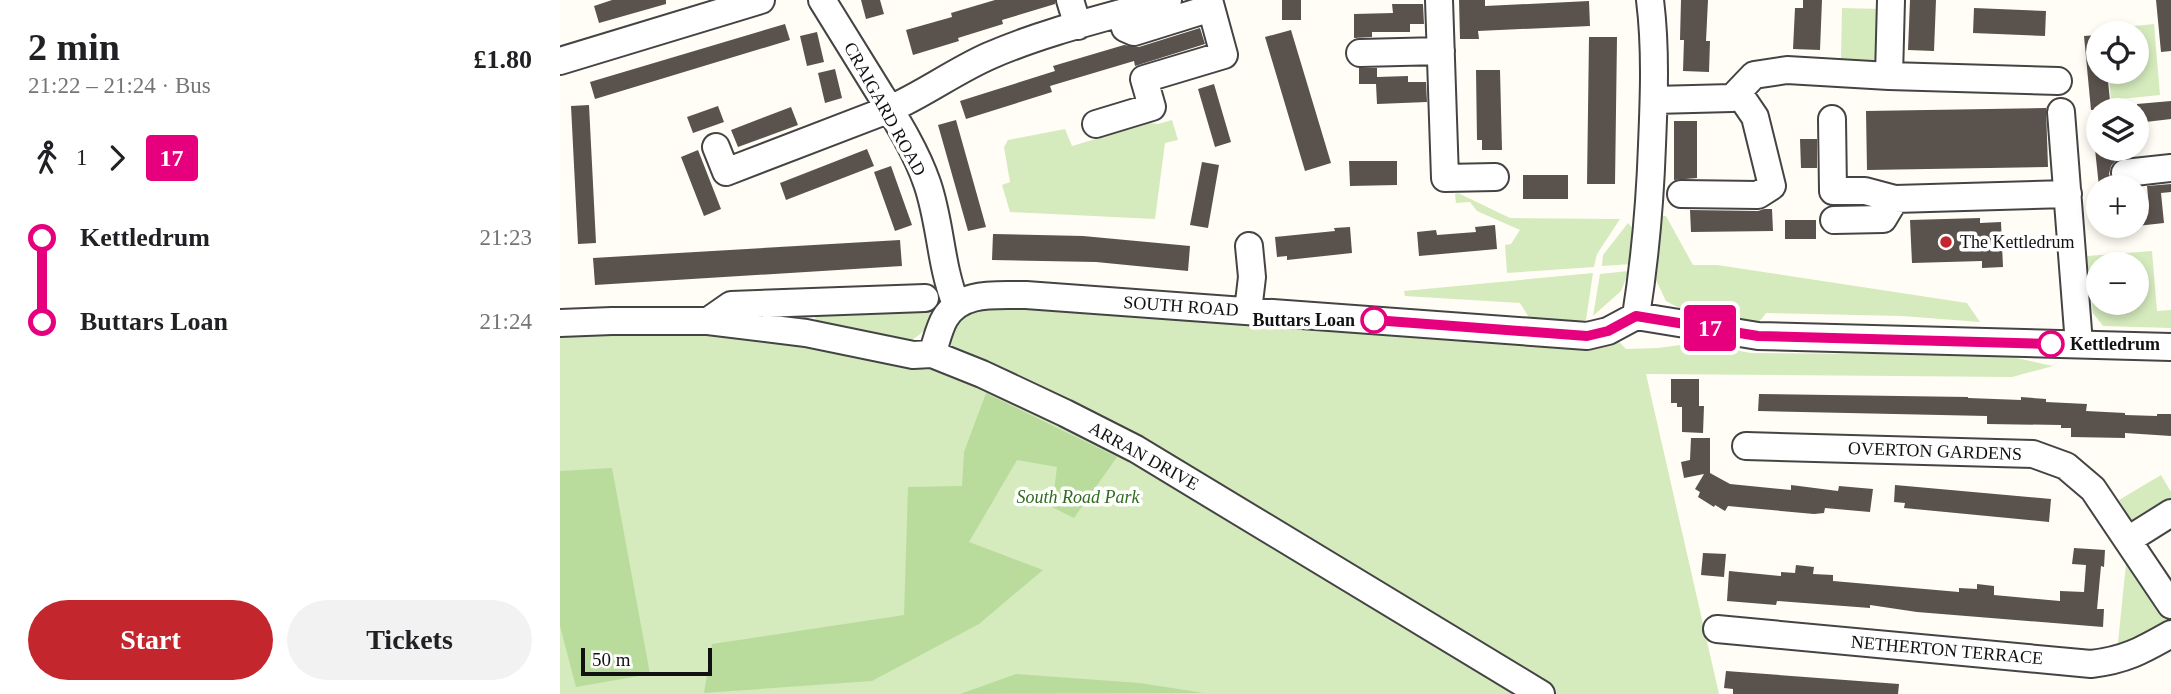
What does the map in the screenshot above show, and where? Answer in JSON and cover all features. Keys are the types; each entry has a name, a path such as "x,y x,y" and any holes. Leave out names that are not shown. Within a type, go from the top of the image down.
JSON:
{"street":[{"path":"560,61 761,0"},
{"name":"CRAIGARD ROAD","path":"822,0 890,110 927,183 947,281 956,304"},
{"path":"1070,0 1078,26"},
{"path":"716,147 726,172 890,110 987,57 1023,42 1168,0"},
{"path":"1439,0 1445,178 1494,177"},
{"path":"1650,0 1654,100 1649,216 1636,316 1758,336 2171,347"},
{"path":"1889,76 1891,0"},
{"path":"1096,124 1152,107 1144,79 1224,55 1210,4 1134,32 1125,28 1121,14"},
{"path":"1360,53 1441,51"},
{"path":"1654,100 1732,98 1755,75 1787,70 1889,76 2058,80"},
{"path":"1681,194 1758,195 1772,186 1755,117 1738,92"},
{"path":"2062,112 2079,344"},
{"path":"1832,118 1833,191 1865,191 1895,199 2068,194"},
{"path":"2125,173 2171,168"},
{"path":"1834,220 1883,219 1895,199"},
{"path":"1248,311 1252,277 1249,246"},
{"name":"SOUTH ROAD","path":"956,304 974,297 1026,295 1587,336 1608,331 1636,316"},
{"path":"560,323 708,321 731,305 925,299"},
{"path":"806,333 809,303"},
{"path":"932,354 944,319 956,304"},
{"name":"ARRAN DRIVE","path":"708,321 806,333 913,355 932,354 982,374 1136,449 1541,694"},
{"name":"OVERTON GARDENS","path":"1746,446 2033,454 2066,466 2093,489 2171,605"},
{"path":"2128,540 2171,513"},
{"name":"NETHERTON TERRACE","path":"1717,629 2091,664 2116,661 2171,634"}],"green space":[{"path":"1842,8 1882,9 1883,61 1841,59"},
{"path":"2149,24 2154,24 2160,95 2111,98 2110,84 2149,84"},
{"path":"1172,120 1178,140 1165,143 1155,219 1010,212 1002,185 1010,182 1004,147 1008,140 1065,129 1072,146 1150,123"},
{"path":"1458,193 1510,218 1620,219 1597,254 1594,267 1507,273 1505,245 1511,244 1520,230 1477,211 1470,202 1456,203 1455,194"},
{"path":"1657,216 1666,216 1693,265 1717,265 1967,303 1980,322 1902,316 1766,313 1759,322 1683,310 1666,301 1655,278"},
{"path":"1628,223 1637,233 1631,264 1602,266 1603,255"},
{"path":"2152,251 2157,311 2171,310 2171,328 2103,326 2095,315 2149,315 2149,252 2139,252"},
{"path":"1629,271 1621,291 1593,316 1600,274"},
{"path":"1593,273 1586,320 1569,324 1530,319 1520,303 1405,296 1404,291"},
{"path":"935,284 938,304 933,320 922,333 905,344 820,327 815,318 819,309 834,308 837,315 925,311 928,285"},
{"name":"South Road Park","path":"956,304 1608,331 1626,349 1695,343 1751,353 2003,355 2053,366 2012,377 1646,374 1719,694 560,694 560,333 659,329 817,344 927,370 944,319"},
{"path":"986,393 1117,457 1074,518 1052,507 1057,467 1017,460 969,542 1043,570 979,624 872,681 704,693 712,644 904,615 908,487 962,486 964,452"},
{"path":"612,468 650,674 576,687 560,626 560,471"},
{"path":"2161,475 2171,492 2171,499 2133,522 2119,500"},
{"path":"2127,554 2167,617 2165,631 2117,652"},
{"path":"1016,674 1140,683 1204,693 960,694"}],"building":[{"path":"612,0 666,0 666,4 599,23 594,6"},
{"path":"861,0 880,0 884,14 866,19"},
{"path":"995,0 1055,0 1055,4 1002,20 1003,24 913,55 906,30 952,17 951,13"},
{"path":"1282,0 1301,0 1301,20 1282,20"},
{"path":"1459,0 1485,0 1485,6 1589,1 1590,26 1478,31 1479,39 1460,39"},
{"path":"1681,0 1708,0 1706,41 1710,41 1709,72 1683,71 1684,40 1680,40"},
{"path":"1803,0 1822,0 1820,50 1793,49 1795,8 1803,8"},
{"path":"1910,0 1936,0 1934,51 1908,50"},
{"path":"2156,0 2171,0 2171,51 2161,52"},
{"path":"1392,4 1423,4 1424,24 1410,24 1410,32 1372,32 1372,37 1354,38 1354,14 1393,13"},
{"path":"1974,8 2046,11 2045,36 1973,33"},
{"path":"785,24 790,40 595,99 590,82"},
{"path":"1200,28 1205,44 1135,66 1134,61 1050,86 1052,92 966,119 960,101 1055,71 1053,66 1124,45 1139,47"},
{"path":"1291,30 1331,163 1305,171 1265,37"},
{"path":"817,32 824,62 807,66 800,36"},
{"path":"1589,37 1617,37 1615,184 1587,184"},
{"path":"1359,68 1377,68 1377,77 1408,76 1408,82 1426,82 1427,102 1377,104 1376,84 1359,84"},
{"path":"835,69 842,98 825,103 818,73"},
{"path":"1476,70 1500,70 1502,150 1482,150 1482,140 1477,140"},
{"path":"1214,84 1231,142 1215,147 1198,89"},
{"path":"2089,84 2108,84 2110,98 2090,98"},
{"path":"2171,101 2171,119 2149,122 2149,103"},
{"path":"589,105 596,243 578,244 571,106"},
{"path":"718,106 724,122 693,133 687,117"},
{"path":"791,107 798,125 738,147 731,130"},
{"path":"2046,108 2048,167 1867,170 1866,111"},
{"path":"956,120 986,227 968,231 938,125"},
{"path":"1674,121 1697,121 1697,178 1674,180"},
{"path":"1800,139 1817,139 1817,168 1801,168"},
{"path":"867,149 874,166 786,200 780,183"},
{"path":"698,150 721,209 704,216 681,157"},
{"path":"1349,161 1397,161 1397,185 1350,186"},
{"path":"2096,161 2115,161 2109,175 2098,175"},
{"path":"1202,162 1219,165 1208,228 1190,225"},
{"path":"891,166 912,225 895,231 874,172"},
{"path":"1523,175 1568,175 1568,199 1523,199"},
{"path":"2171,184 2171,192 2161,193 2164,223 2149,225 2149,186"},
{"path":"1772,209 1773,231 1691,232 1690,210"},
{"name":"The Kettledrum","path":"1980,218 1980,223 2001,222 2003,267 1982,268 1982,261 1912,263 1910,220"},
{"path":"1785,220 1816,220 1816,239 1785,239"},
{"path":"1495,225 1497,249 1419,256 1417,232 1436,230 1437,235 1476,232 1475,227"},
{"path":"1350,227 1352,253 1287,260 1287,256 1277,257 1275,237"},
{"path":"993,234 1083,236 1190,246 1188,271 1096,262 992,260"},
{"path":"900,240 902,266 595,285 593,258"},
{"path":"1671,379 1699,379 1699,406 1704,406 1703,433 1682,432 1682,407 1671,403"},
{"path":"1759,394 2046,399 2046,402 2087,404 2086,411 2125,415 2171,414 2171,436 2125,433 2125,438 2071,437 2071,428 2061,428 2061,425 1987,424 1987,416 1758,411"},
{"path":"1691,438 1710,438 1710,473 1730,484 1791,490 1791,485 1838,491 1839,486 1873,489 1870,512 1825,508 1824,513 1814,514 1728,506 1725,511 1715,505 1714,507 1698,497 1700,492 1695,489 1704,474 1684,478 1681,462 1690,460"},
{"path":"1895,485 2051,499 2049,522 1904,508 1905,503 1894,502"},
{"path":"2074,548 2105,550 2097,609 2104,609 2103,627 1917,612 1870,605 1870,608 1777,601 1776,605 1727,601 1729,571 1781,576 1781,572 1795,573 1796,565 1814,567 1813,574 1833,575 1833,581 1959,592 1959,588 1977,589 1977,584 1994,586 1994,595 2060,601 2060,591 2084,592 2086,565 2072,564"},
{"path":"1703,553 1726,554 1724,577 1701,575"},
{"path":"1726,671 1899,684 1898,694 1733,694 1733,689 1724,688"}],"bus line":[{"name":"17","path":"1374,320 1587,336 1608,331 1636,316 1758,336 2051,344"}],"place":[{"name":"The Kettledrum","path":"1946,242"},
{"name":"Buttars Loan","path":"1374,320"},
{"name":"Kettledrum","path":"2051,344"}]}
